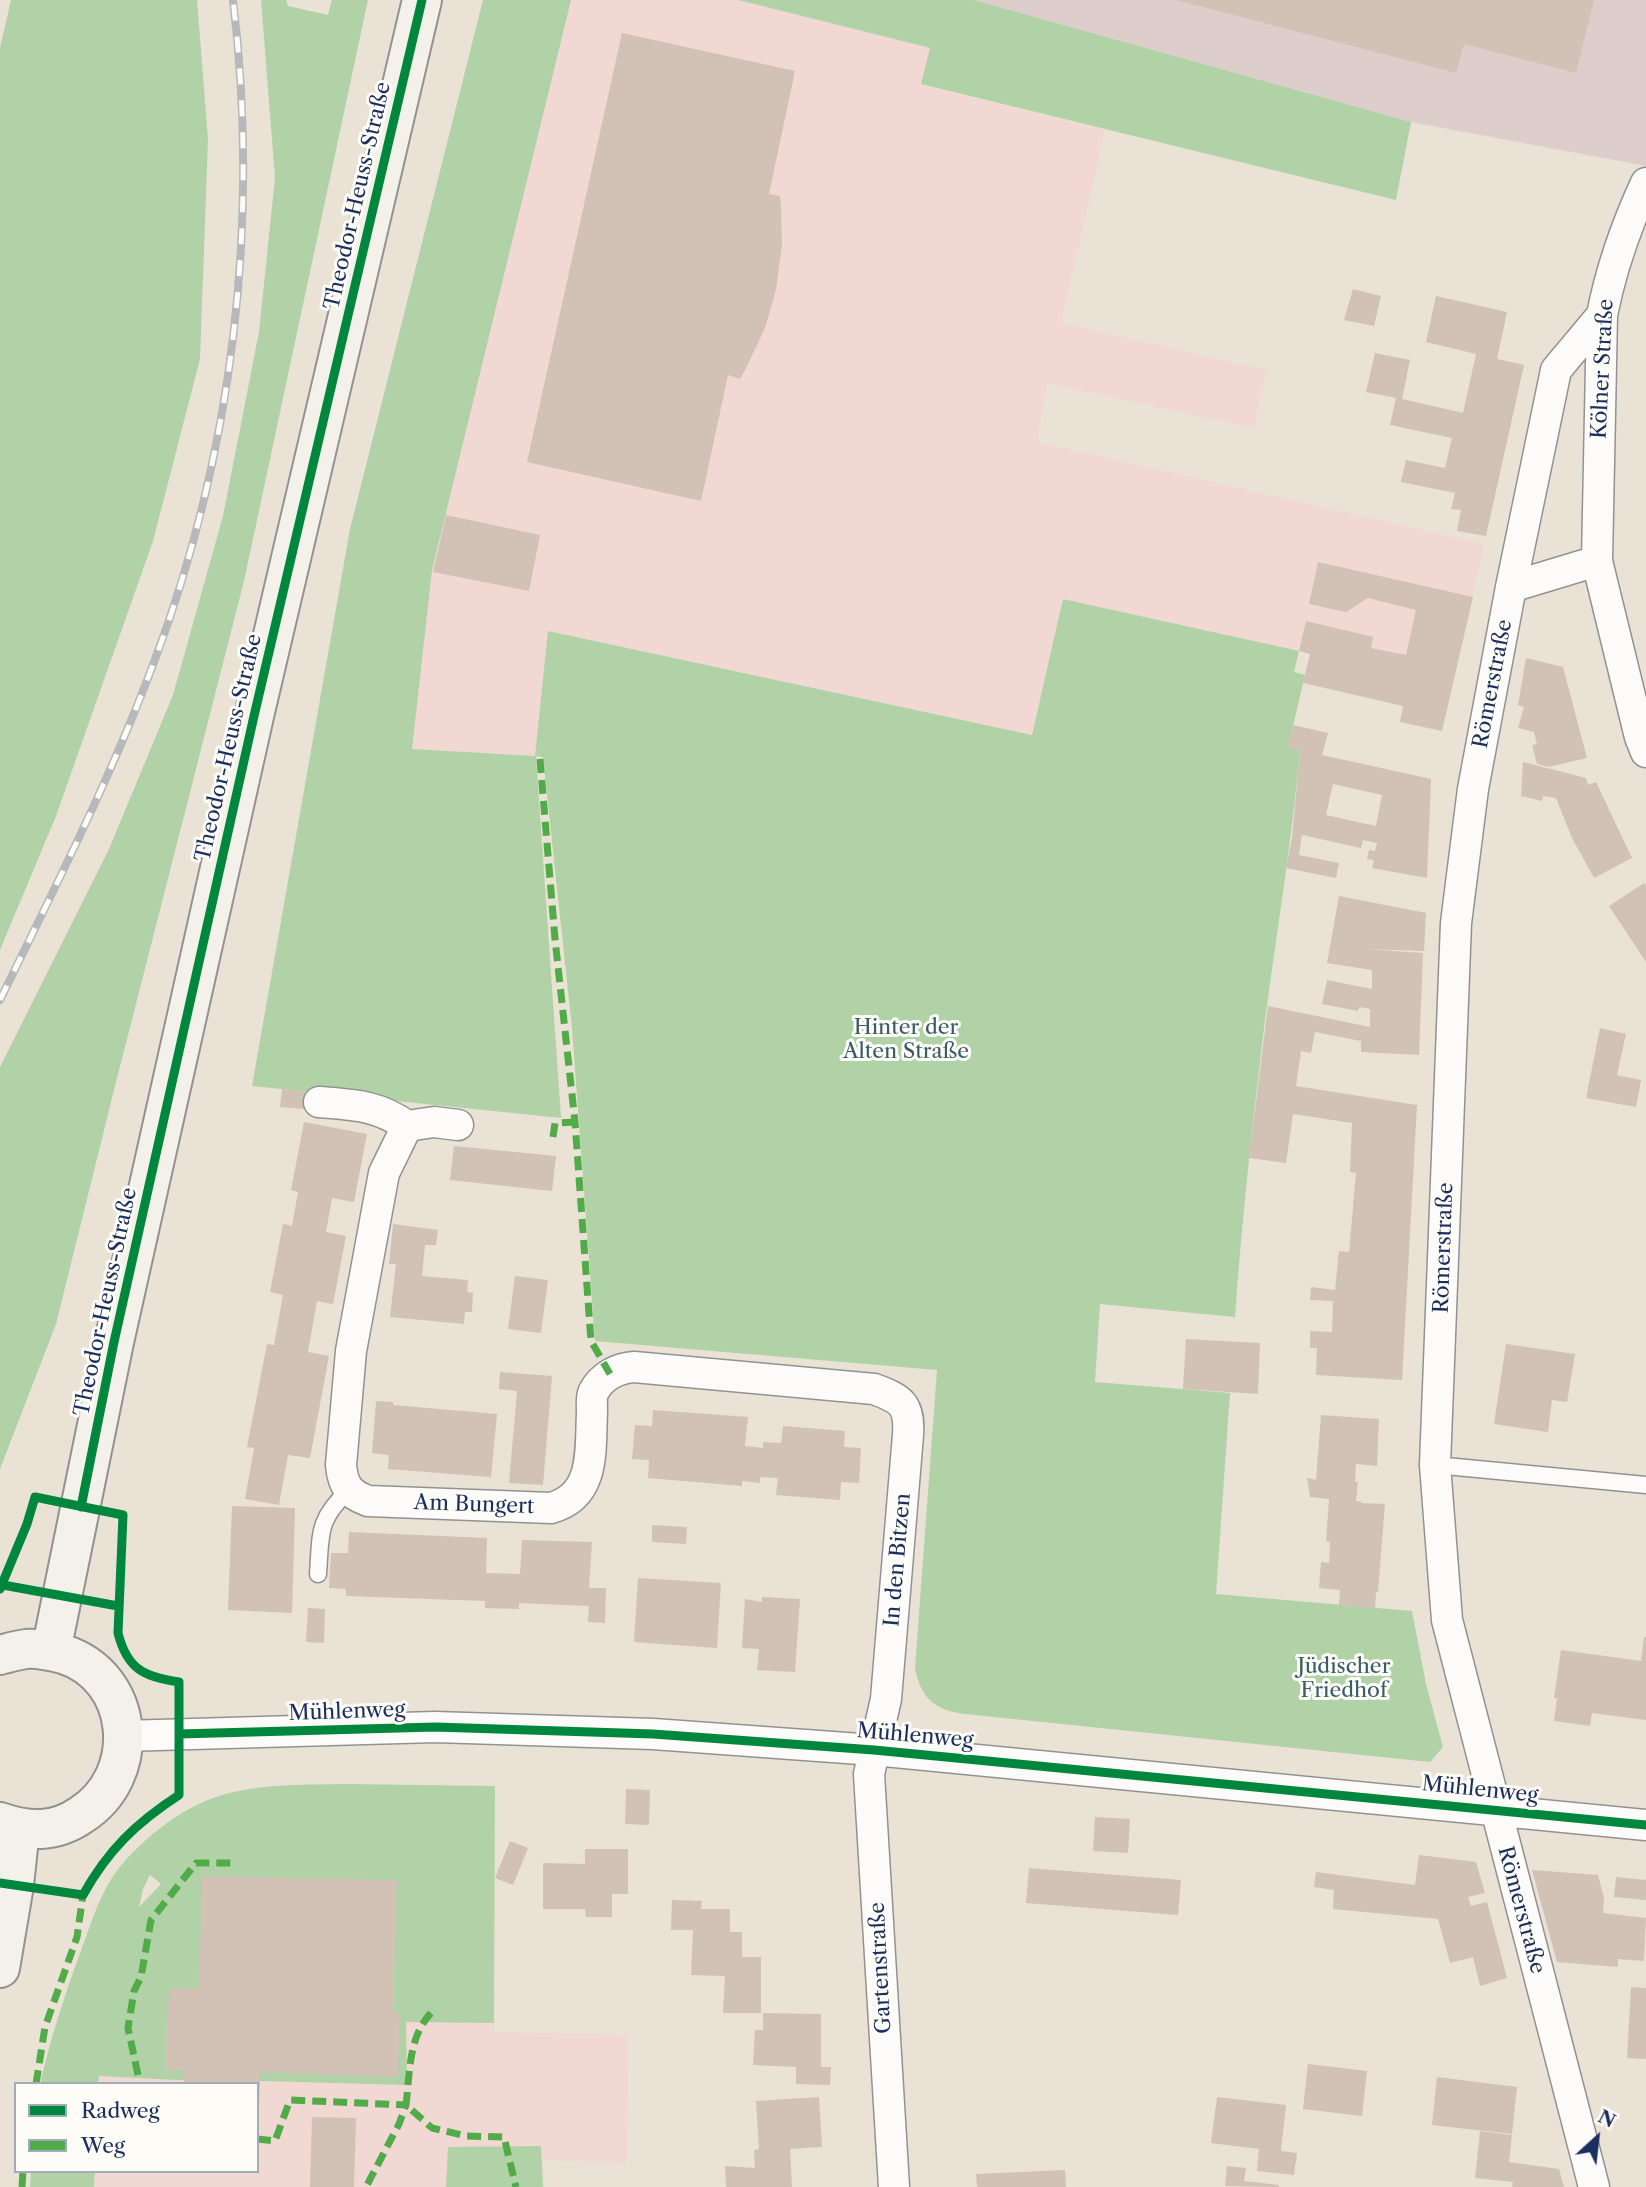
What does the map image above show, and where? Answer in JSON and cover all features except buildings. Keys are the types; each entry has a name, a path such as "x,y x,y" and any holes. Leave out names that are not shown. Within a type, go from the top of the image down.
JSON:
{"main road":[{"name":"Theodor-Heuss-Straße","path":"51,1651 114,1342 242,770 422,0"},
{"path":"0,1655 27,1649 51,1651 73,1657 104,1682 122,1718 123,1736 121,1764 110,1788 93,1808 71,1822 46,1829 10,1825 14,1885 0,1968"}],"street":[{"name":"Kölner Straße","path":"1646,183 1610,275 1602,315 1597,562 1646,752"},
{"name":"Römerstraße","path":"1594,2187 1447,1620 1436,1465 1456,923 1473,789 1556,370 1602,315"},
{"path":"1511,587 1597,562"},
{"path":"319,1102 364,1106 390,1114 407,1126 434,1122 458,1125"},
{"path":"348,1491 342,1479 341,1465 351,1351 384,1173 407,1126"},
{"name":"Am Bungert","path":"348,1491 368,1501 551,1508 565,1504 582,1487 589,1467 593,1392 610,1374 621,1368 874,1389"},
{"name":"In den Bitzen","path":"874,1389 893,1396 906,1408 909,1419 887,1699 874,1749"},
{"name":"Mühlenweg","path":"123,1736 435,1727 653,1734 874,1749 1646,1825"},
{"name":"Gartenstraße","path":"874,1749 869,1774 894,2187"}],"lane":[{"path":"1436,1465 1646,1485"},
{"path":"318,1574 321,1527 333,1505 348,1491"}],"shaded area":[{"path":"571,0 738,0 930,48 921,85 1105,130 1061,323 1267,370 1253,428 1047,383 1037,442 1484,544 1452,685 1063,599 1033,735 549,631 536,756 411,750 432,570"},
{"path":"974,0 1646,0 1646,166 1411,122"},
{"path":"406,2022 494,2023 495,2032 628,2035 627,2163 543,2160 544,2187 94,2187 95,2173 259,2173 259,2081 406,2085"},
{"path":"98,2076 184,2079 184,2082 98,2082"}],"green space":[{"path":"11,0 197,0 208,139 200,359 153,541 56,816 0,950 0,48"},
{"path":"261,0 286,0 288,6 328,15 332,0 368,0 244,581 56,1324 0,1469 0,1067 109,849 173,695 223,516 259,332 275,178"},
{"name":"Hinter der Alten Straße","path":"483,0 571,0 432,570 412,749 535,756 548,631 1032,735 1063,599 1299,651 1294,672 1305,675 1288,747 1300,750 1256,1094 1235,1317 1100,1304 1095,1382 1230,1393 1216,1594 1412,1611 1426,1684 1443,1747 1430,1762 965,1714 938,1706 921,1688 915,1668 937,1370 595,1341 572,1028 543,757 536,756 561,1118 252,1086 350,529"},
{"path":"738,0 974,0 1411,122 1396,200 921,84 930,48"},
{"path":"293,1785 495,1786 494,2023 406,2022 407,2085 260,2081 259,2104 259,2082 99,2076 98,2082 40,2082 59,2014 94,1915 107,1885 119,1868 148,1838 195,1806 241,1790","holes":["150,1875 161,1884 139,1907 143,1889"]},
{"path":"541,2146 543,2187 446,2187 448,2147"},
{"path":"31,2173 95,2173 94,2187 30,2187"}],"railway":[{"path":"0,1000 81,833 137,705 181,583 203,502 221,419 241,252 241,84 233,0"}],"marked path":[{"path":"540,759 555,939 575,1122 591,1341 610,1374"},
{"path":"553,1137 555,1123 575,1122"},
{"path":"138,2075 128,2028 151,1920 196,1863 237,1863"},
{"path":"36,2082 45,2027 77,1937 83,1895 87,1889"},
{"path":"431,2013 423,2023 414,2044 406,2105 432,2128 466,2136 504,2137 516,2187"},
{"path":"259,2139 275,2141 290,2100 406,2105 366,2187"},
{"path":"22,2187 23,2173"}],"cycle path":[{"path":"81,1507 114,1342 254,716 422,0"},
{"path":"0,1589 27,1524 35,1497 123,1515 118,1633 122,1645 126,1655 139,1669 156,1677 179,1682 179,1795 149,1816 124,1839 102,1864 83,1895 0,1883"},
{"path":"3,1585 118,1606"},
{"path":"179,1734 435,1727 653,1734 874,1750 1646,1825"}],"park label":[{"name":"Jüdischer Friedhof","path":"1344,1679"}]}
